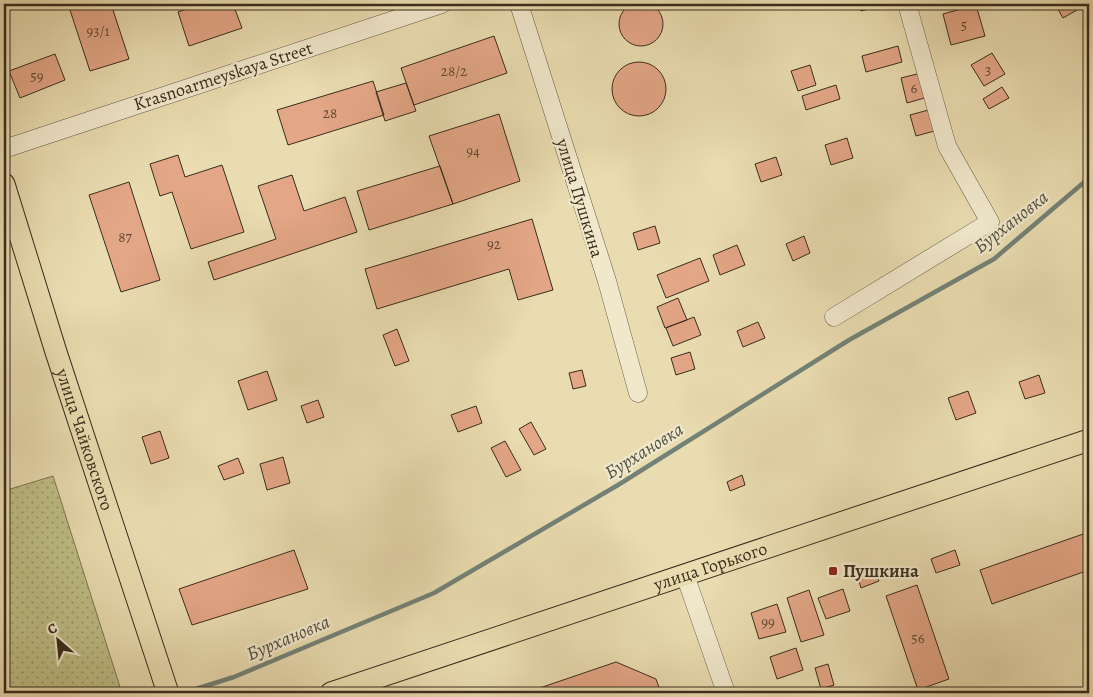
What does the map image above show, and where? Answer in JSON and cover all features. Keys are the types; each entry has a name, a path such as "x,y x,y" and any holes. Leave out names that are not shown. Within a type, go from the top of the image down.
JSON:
{"main road":[{"name":"улица Чайковского","path":"4,184 53,343 166,686"},
{"name":"улица Горького","path":"331,693 1089,440"}],"street":[{"name":"Krasnoarmeyskaya Street","path":"4,149 442,4"},
{"name":"улица Пушкина","path":"519,4 607,281 638,393"},
{"path":"834,317 990,222 947,146 907,4"},
{"path":"685,575 726,693"}],"green space":[{"path":"53,476 120,687 101,693 4,693 4,491"}],"building":[{"path":"641,2 653,6 659,12 663,24 659,36 653,42 641,46 629,42 623,36 619,24 623,12 629,6"},
{"path":"4,4 25,4 4,12"},
{"path":"68,4 111,4 129,59 90,71"},
{"path":"202,4 233,4 242,28 189,46 178,12"},
{"path":"859,4 887,4 861,11"},
{"path":"1055,4 1074,4 1077,10 1063,18"},
{"path":"976,5 985,36 951,45 943,14"},
{"path":"494,36 507,73 414,105 401,68"},
{"path":"898,46 902,62 866,72 862,56"},
{"path":"992,53 1005,74 984,86 971,65"},
{"path":"55,54 65,80 20,98 9,71"},
{"path":"639,62 649,64 658,70 664,79 666,89 664,99 658,108 649,114 639,116 629,114 620,108 614,99 612,89 614,79 620,70 629,64"},
{"path":"810,65 816,85 798,91 791,71"},
{"path":"921,73 928,97 907,103 901,78"},
{"path":"373,81 384,115 288,145 277,110"},
{"path":"406,83 416,111 385,121 376,92"},
{"path":"836,85 840,99 806,110 802,96"},
{"path":"1002,87 1009,98 989,109 983,99"},
{"path":"932,109 938,130 916,136 910,115"},
{"path":"499,114 520,181 453,204 429,136"},
{"path":"847,138 853,158 831,165 825,145"},
{"path":"178,155 185,177 222,165 244,232 191,249 172,192 160,196 150,164"},
{"path":"776,157 782,175 761,182 755,164"},
{"path":"440,166 453,204 369,230 357,191"},
{"path":"292,175 304,211 345,197 357,232 214,280 208,262 276,239 258,186"},
{"path":"129,182 160,280 121,292 89,195"},
{"path":"532,219 553,290 518,300 509,269 377,309 365,269"},
{"path":"655,226 660,243 638,250 633,233"},
{"path":"804,236 810,253 793,261 786,244"},
{"path":"737,245 745,265 720,275 713,255"},
{"path":"700,258 709,281 666,298 657,275"},
{"path":"678,298 687,320 665,328 657,307"},
{"path":"694,317 701,335 673,346 666,328"},
{"path":"758,322 765,338 743,347 737,331"},
{"path":"397,329 409,361 395,366 383,335"},
{"path":"1089,349 1089,367 1084,351"},
{"path":"690,352 695,369 676,375 671,358"},
{"path":"582,370 586,386 573,389 569,373"},
{"path":"267,371 277,400 248,410 238,381"},
{"path":"1039,375 1045,393 1025,399 1019,382"},
{"path":"968,391 976,413 956,420 948,398"},
{"path":"318,400 324,417 307,423 301,406"},
{"path":"476,406 482,423 458,432 451,415"},
{"path":"531,422 546,449 534,455 519,429"},
{"path":"160,431 169,458 151,464 142,437"},
{"path":"505,441 521,470 506,477 491,448"},
{"path":"283,457 290,483 267,490 260,464"},
{"path":"238,458 244,473 224,480 218,466"},
{"path":"742,475 745,485 730,491 727,482"},
{"path":"1089,532 1089,570 992,604 980,570"},
{"path":"294,550 308,589 192,625 179,589"},
{"path":"955,550 960,565 936,573 931,559"},
{"path":"874,569 879,581 861,588 857,575"},
{"path":"917,585 949,679 918,690 886,596"},
{"path":"843,589 850,611 826,619 818,598"},
{"path":"809,590 824,635 801,642 787,598"},
{"path":"777,604 786,632 759,639 751,613"},
{"path":"796,648 803,670 777,679 770,657"},
{"path":"616,662 656,679 661,693 525,693"},
{"path":"828,664 834,685 821,689 815,668"}],"waterway":[{"name":"Бурхановка","path":"183,693 234,677 434,593 618,485 849,340 994,259 1089,178"}],"place":[{"name":"Пушкина","path":"833,571"}]}
